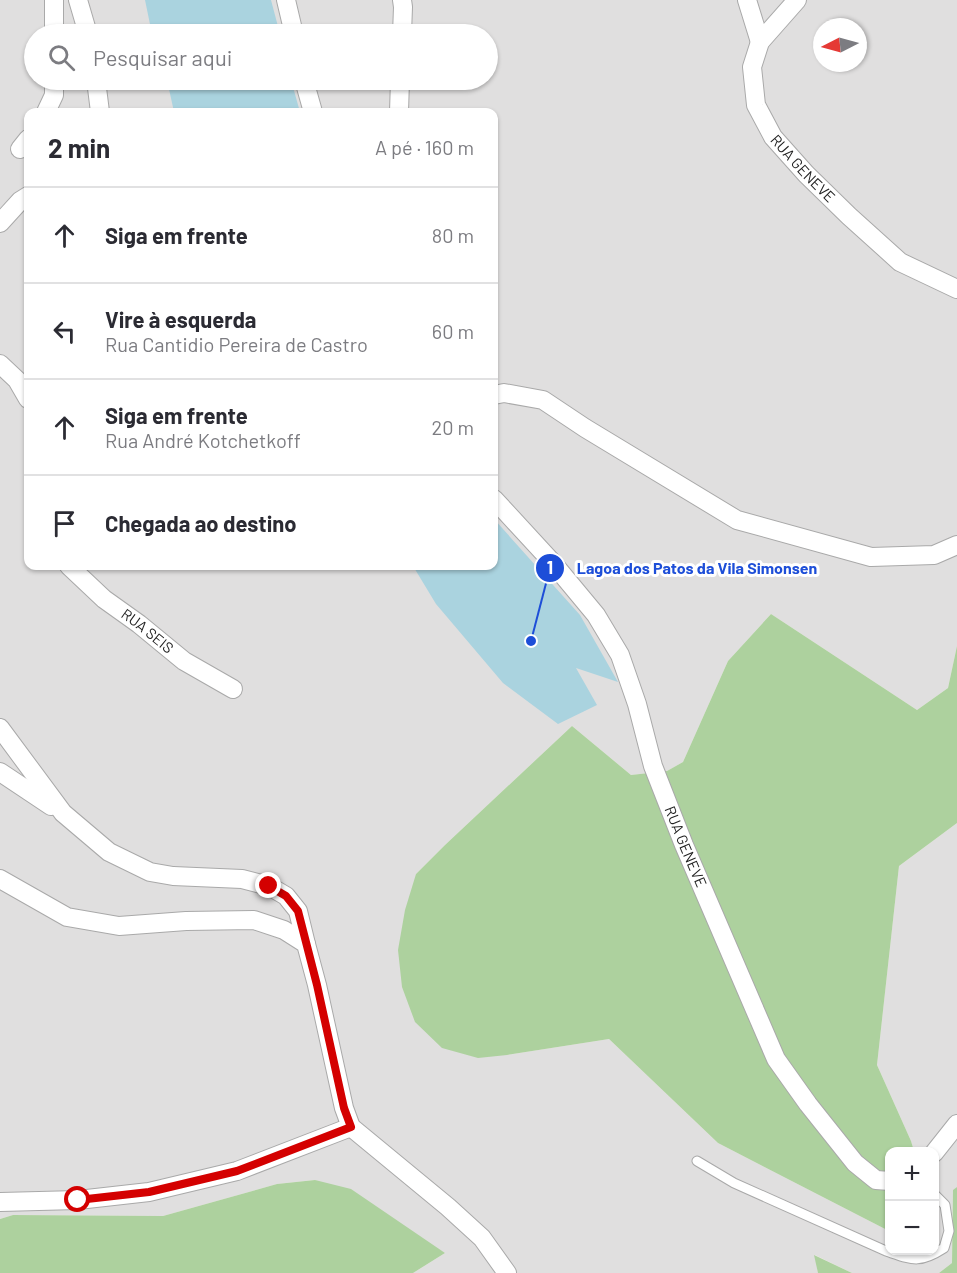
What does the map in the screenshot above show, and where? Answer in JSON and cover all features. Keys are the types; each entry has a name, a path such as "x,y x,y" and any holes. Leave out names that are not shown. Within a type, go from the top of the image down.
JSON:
{"street":[{"path":"54,0 54,24"},
{"path":"78,0 85,24"},
{"path":"286,0 292,24"},
{"path":"402,0 403,24"},
{"path":"747,0 760,42"},
{"name":"RUA GENEVE","path":"797,0 760,42 752,67 756,105 773,137 806,174 900,262 957,289"},
{"path":"48,108 54,90"},
{"path":"97,90 100,108"},
{"path":"307,90 312,108"},
{"path":"399,108 400,90"},
{"path":"0,223 24,199"},
{"path":"0,364 17,380 24,392"},
{"path":"498,394 504,393 543,400 585,428 737,519 871,557 934,555 957,545"},
{"name":"RUA GENEVE","path":"498,503 552,562 596,615 620,655 637,704 653,766 684,845 776,1059 855,1163 876,1180 885,1181"},
{"name":"RUA SEIS","path":"73,570 104,599 140,624 184,661 233,689"},
{"path":"0,728 63,813"},
{"path":"0,772 63,813 109,852 150,872 173,876 242,879 269,886 286,896 298,911 344,1108 351,1127 448,1207 482,1239 507,1273"},
{"path":"0,879 67,917 119,926 186,921 254,920 284,930 306,944"},
{"path":"939,1147 957,1124"},
{"path":"0,1202 78,1200 149,1192 237,1171 351,1127"}],"lane":[{"path":"697,1161 734,1183 886,1251 911,1259 929,1258 944,1248 949,1231 945,1205 939,1199"}],"shaded area":[{"path":"0,0 957,0 957,646 948,688 917,710 771,614 728,661 683,762 667,771 631,775 572,726 416,874 507,1055 609,1039 718,1143 885,1229 885,1255 939,1255 939,1147 913,1147 877,1065 899,866 957,823 957,1187 953,1191 952,1263 939,1273 852,1273 815,1255 818,1273 413,1273 445,1253 315,1180 277,1184 163,1216 13,1215 0,1219"}],"green space":[{"path":"771,614 917,710 948,688 957,646 957,823 899,866 877,1065 913,1147 885,1147 885,1229 718,1143 609,1039 478,1058 442,1048 415,1022 402,987 398,950 405,910 416,874 445,845 572,726 631,775 667,771 683,762 728,661"},
{"path":"315,1180 351,1189 445,1253 413,1273 0,1273 0,1219 13,1215 163,1216 277,1184"},
{"path":"957,1187 957,1273 939,1273 952,1263 953,1190"},
{"path":"814,1255 852,1273 818,1273"}],"water":[{"path":"145,0 271,0 277,24 150,24"},
{"path":"169,90 294,90 299,108 173,108"},
{"path":"498,523 580,615 618,682 576,668 597,705 558,724 503,683 436,604 415,570 498,570"}],"place":[{"name":"Lagoa dos Patos da Vila Simonsen","path":"531,641"}],"route":[{"path":"78,1200 149,1192 237,1171 351,1127 344,1108 298,911 286,896 269,886"}]}
